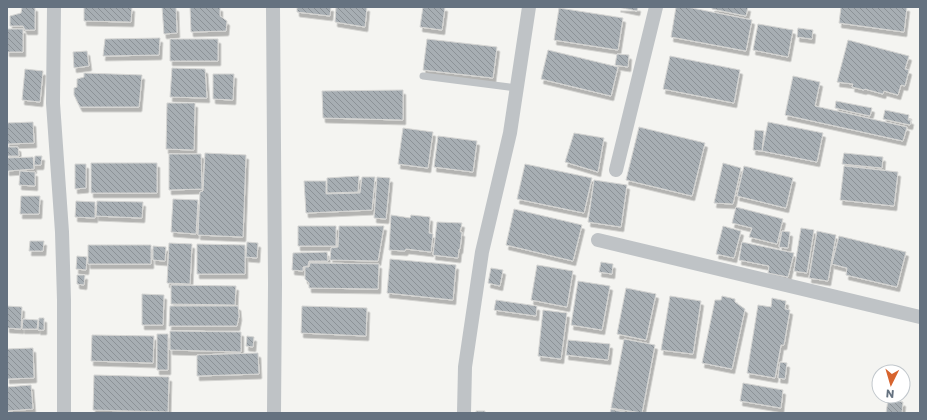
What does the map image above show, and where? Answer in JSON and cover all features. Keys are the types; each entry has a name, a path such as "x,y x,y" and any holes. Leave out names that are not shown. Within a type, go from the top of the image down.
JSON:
{"street":[{"path":"54,7 53,103 62,232 64,413"},
{"path":"273,7 275,284 274,413"},
{"path":"464,413 465,368 482,252 510,133 529,7"},
{"path":"616,170 656,7"},
{"path":"598,240 920,317"}],"lane":[{"path":"423,76 517,88"}],"building":[{"path":"22,7 35,7 35,30 25,30 23,26 10,26 10,16 21,13"},
{"path":"84,7 132,7 131,22 84,21"},
{"path":"162,7 176,7 177,33 164,34"},
{"path":"190,7 220,7 220,16 227,21 226,31 191,32"},
{"path":"297,7 331,7 330,16 297,12"},
{"path":"336,7 367,7 365,27 335,22"},
{"path":"423,7 445,7 442,30 420,27"},
{"path":"618,7 638,7 637,11"},
{"path":"676,7 687,7 752,20 746,51 671,37"},
{"path":"712,7 748,7 746,16 712,9"},
{"path":"841,7 907,7 904,32 839,23"},
{"path":"559,8 623,18 618,50 554,40"},
{"path":"758,24 793,30 788,57 753,50"},
{"path":"798,28 813,30 812,39 797,37"},
{"path":"7,29 23,29 23,52 7,52"},
{"path":"160,38 159,55 103,56 105,39"},
{"path":"170,39 218,39 218,61 170,61"},
{"path":"427,39 497,47 493,78 423,70"},
{"path":"848,40 909,56 905,69 909,70 905,86 901,85 898,95 884,91 883,94 864,90 852,87 853,84 837,82"},
{"path":"548,50 618,67 611,96 541,79"},
{"path":"87,51 89,66 74,68 73,52"},
{"path":"617,54 629,55 628,67 615,65"},
{"path":"670,56 740,70 734,103 663,89"},
{"path":"172,68 205,69 207,98 170,97"},
{"path":"25,69 43,71 40,102 22,100"},
{"path":"84,73 142,75 139,107 80,107 74,95 74,88 77,87 77,79 84,77"},
{"path":"213,74 234,74 233,100 213,99"},
{"path":"793,76 820,82 815,106 907,127 903,141 785,115"},
{"path":"403,90 403,120 323,118 322,91"},
{"path":"836,101 872,108 870,116 835,108"},
{"path":"167,103 195,103 194,150 166,149"},
{"path":"885,110 909,115 908,120 911,120 910,125 883,119"},
{"path":"33,122 34,143 7,144 7,123"},
{"path":"768,122 823,133 817,162 762,151"},
{"path":"639,127 705,143 692,196 626,180"},
{"path":"403,128 433,132 428,168 398,164"},
{"path":"755,130 764,131 762,151 753,150"},
{"path":"574,133 604,138 598,172 565,162"},
{"path":"438,136 477,141 473,172 434,167"},
{"path":"7,147 18,147 19,156 7,156"},
{"path":"205,153 246,155 243,237 198,235 200,192 203,191"},
{"path":"844,153 883,157 882,168 842,164"},
{"path":"169,154 201,154 202,189 169,190"},
{"path":"35,156 42,156 41,165 34,165"},
{"path":"33,157 34,169 7,171 7,158"},
{"path":"91,163 157,163 157,193 91,193"},
{"path":"723,163 741,168 733,204 714,203"},
{"path":"75,164 86,164 86,188 75,189"},
{"path":"525,164 592,178 584,213 517,199"},
{"path":"744,166 793,178 786,208 737,196"},
{"path":"844,166 898,172 894,206 840,200"},
{"path":"20,171 35,172 35,186 19,185"},
{"path":"359,176 358,192 327,193 327,178"},
{"path":"362,177 375,177 372,210 306,213 304,181 326,181 326,194 360,193"},
{"path":"377,177 390,178 386,219 374,218"},
{"path":"594,180 627,185 621,227 588,222"},
{"path":"21,196 40,196 39,214 20,214"},
{"path":"173,199 198,200 196,234 171,232"},
{"path":"76,201 95,202 95,218 75,217"},
{"path":"97,201 143,202 142,218 96,216"},
{"path":"736,207 783,219 777,244 749,237 752,228 732,223"},
{"path":"514,209 582,225 573,261 506,245"},
{"path":"391,215 410,218 411,215 430,217 429,233 433,234 431,252 406,249 405,251 389,250"},
{"path":"437,222 462,223 458,258 433,255"},
{"path":"298,226 336,226 336,246 298,246"},
{"path":"339,226 384,226 378,261 330,260 331,248 338,247"},
{"path":"723,226 741,231 734,258 716,254"},
{"path":"801,228 814,230 807,273 794,271"},
{"path":"782,231 790,232 788,248 779,247"},
{"path":"817,231 836,235 828,281 809,278"},
{"path":"839,236 906,252 897,287 846,275 847,268 832,264"},
{"path":"30,241 44,241 43,251 29,251"},
{"path":"247,242 258,243 257,258 246,257"},
{"path":"742,242 794,253 788,277 768,273 769,266 739,260"},
{"path":"169,243 192,244 190,284 167,283"},
{"path":"197,244 245,245 245,274 197,274"},
{"path":"88,245 151,245 151,264 88,264"},
{"path":"153,246 166,247 165,261 153,260"},
{"path":"327,252 328,261 309,261 308,266 303,267 303,271 292,270 293,253"},
{"path":"77,256 87,257 86,270 76,269"},
{"path":"390,259 456,265 453,300 387,293"},
{"path":"601,262 613,264 612,274 599,272"},
{"path":"310,263 379,264 378,289 309,288 309,283 305,279 305,267 309,267"},
{"path":"537,265 573,271 567,307 531,300"},
{"path":"491,268 503,270 500,286 488,283"},
{"path":"77,275 85,275 84,285 77,284"},
{"path":"578,281 610,286 602,330 571,325"},
{"path":"171,285 236,286 235,305 171,304"},
{"path":"626,288 656,294 646,340 617,334"},
{"path":"142,294 164,295 163,325 142,325"},
{"path":"670,296 701,301 693,354 661,350"},
{"path":"722,296 735,299 735,302 745,309 732,369 702,363 715,300 721,300"},
{"path":"772,298 786,301 785,309 790,310 784,345 781,345 775,378 747,373 758,305 771,307"},
{"path":"496,300 537,306 536,316 494,310"},
{"path":"7,306 22,307 21,329 7,328"},
{"path":"170,306 238,306 239,316 237,326 169,326"},
{"path":"302,306 367,308 366,336 301,333"},
{"path":"543,310 567,313 561,359 538,356"},
{"path":"39,318 44,318 44,330 38,330"},
{"path":"23,319 38,320 37,329 22,329"},
{"path":"170,331 241,332 241,352 170,350"},
{"path":"157,334 168,334 168,370 157,370"},
{"path":"92,335 154,336 153,363 91,361"},
{"path":"247,336 254,337 253,347 246,346"},
{"path":"624,339 655,345 642,413 611,408"},
{"path":"568,340 610,344 608,360 566,355"},
{"path":"33,348 34,378 7,379 7,349"},
{"path":"258,353 259,374 197,376 197,355"},
{"path":"780,362 787,363 785,379 778,378"},
{"path":"94,375 169,377 168,412 93,410"},
{"path":"743,383 783,390 781,408 740,401"},
{"path":"31,385 33,409 7,411 7,387"},
{"path":"887,404 903,404 902,413 886,413"},
{"path":"611,409 627,413 610,413"},
{"path":"476,411 485,411 485,413 476,413"}]}
